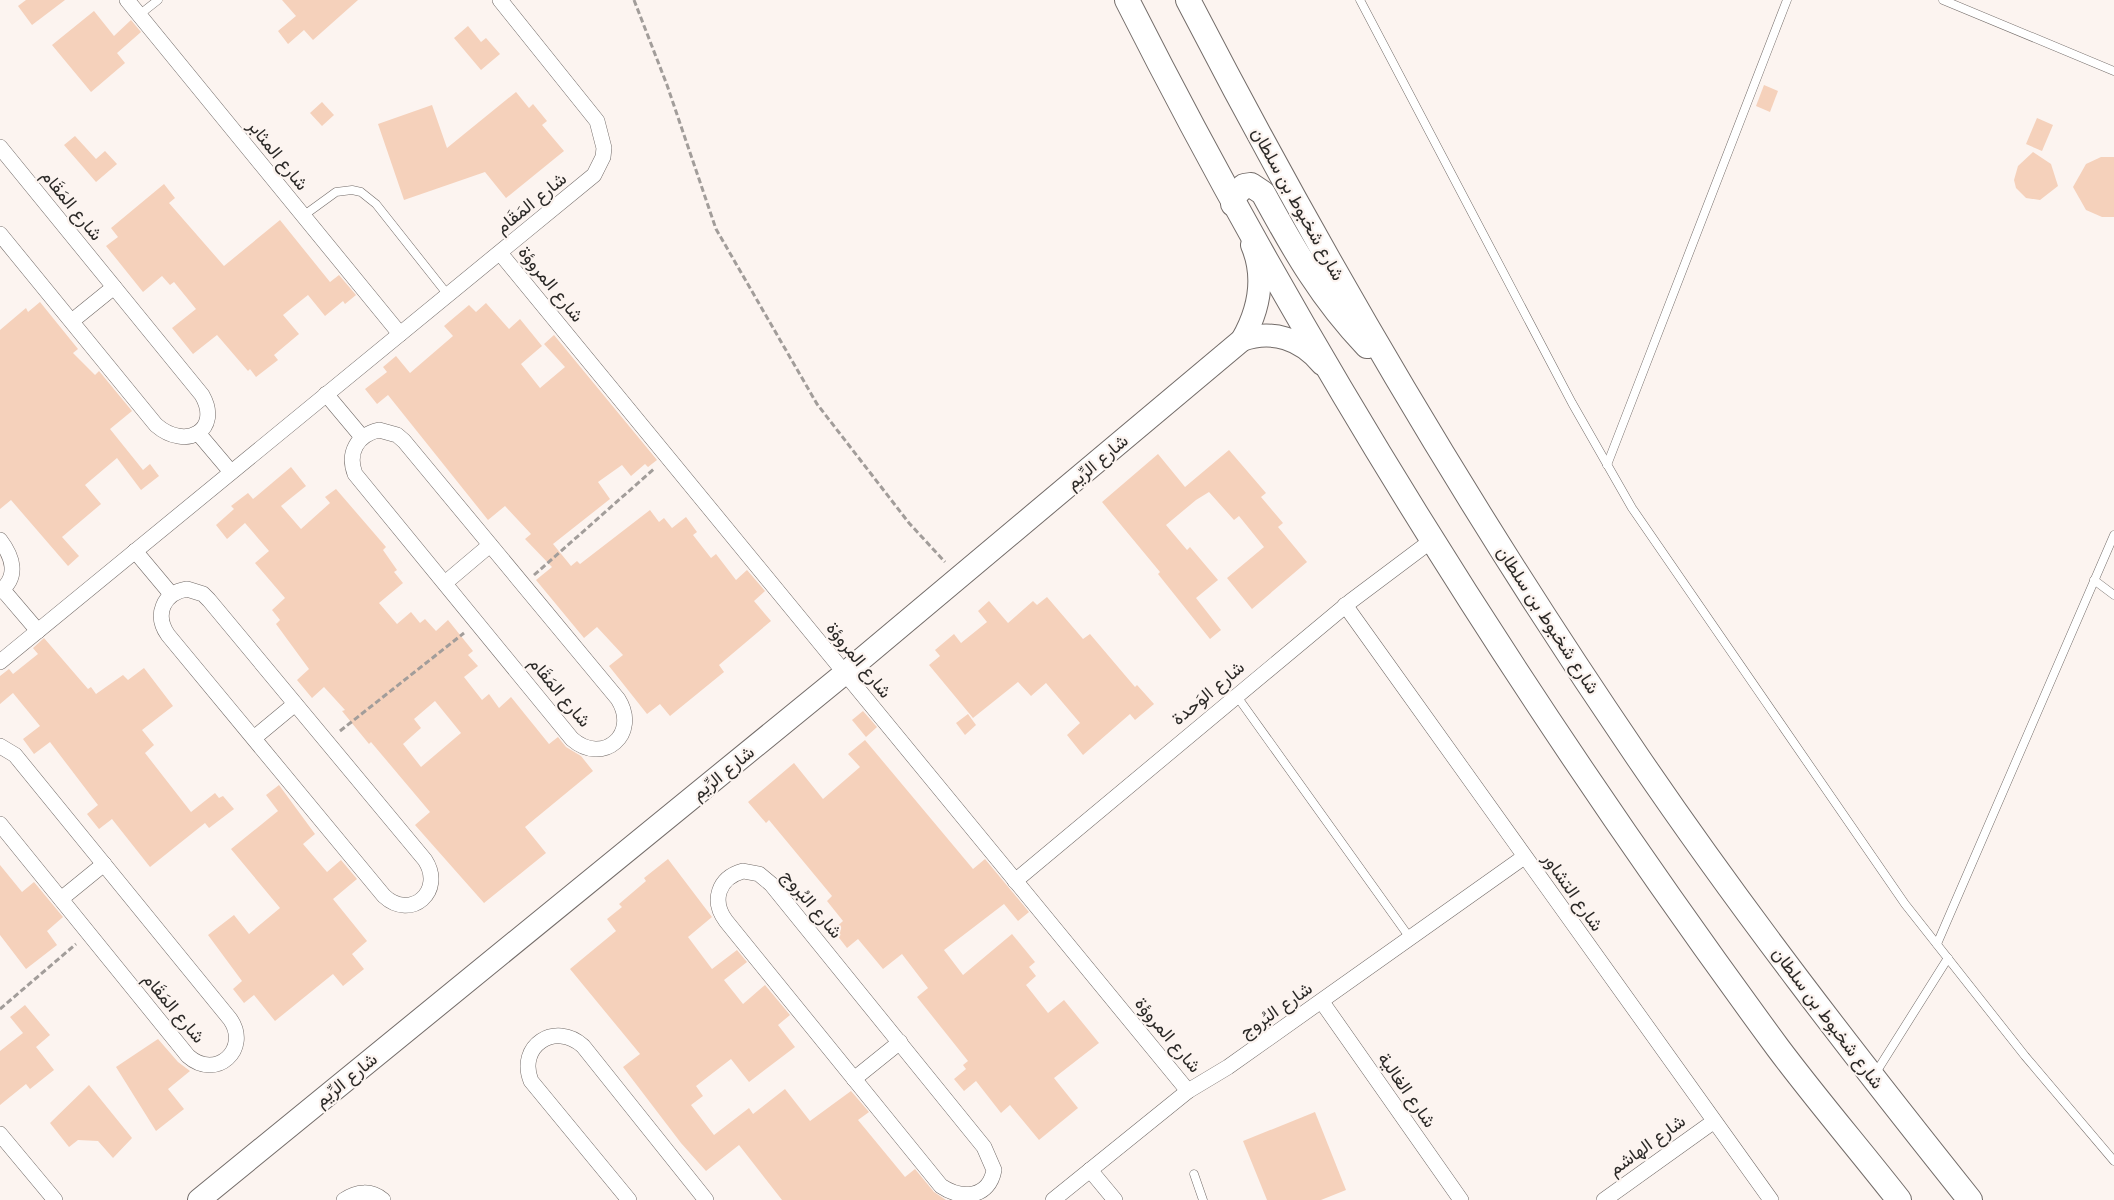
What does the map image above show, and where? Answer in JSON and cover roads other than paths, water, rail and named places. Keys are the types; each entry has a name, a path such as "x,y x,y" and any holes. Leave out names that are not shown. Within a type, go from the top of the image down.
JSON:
{"main road":[{"path":"1127,0 1239,214 1329,372 1431,541 1592,788 1780,1050 1899,1200"},
{"name":"شارع شخبوط بن سلطان","path":"1188,0 1295,200 1388,366 1525,586 1637,756 1750,916 1873,1078 1970,1200"},
{"path":"1239,214 1237,190 1251,185 1263,193 1311,279 1328,303 1388,366"}],"street":[{"name":"شارع المثابر","path":"127,0 400,334"},
{"name":"شارع المَقَام","path":"0,662 588,182 599,167 604,148 602,131 591,111 500,0"},
{"name":"شارع المَقَام","path":"0,147 202,395 208,411 204,427 198,433"},
{"name":"شارع الرِّيم","path":"199,1200 845,673 1242,340 1258,305 1260,284 1258,258 1239,214"},
{"path":"0,234 164,432 181,438 198,433 231,472"},
{"name":"شارع المروؤة","path":"500,253 1188,1091"},
{"path":"72,321 114,287"},
{"path":"1242,340 1262,335 1288,339 1313,352 1329,372"},
{"path":"326,394 362,437"},
{"name":"شارع المَقَام","path":"379,430 397,435 490,545 623,707 625,724 618,739 604,748 595,750 579,745 355,474 351,459 362,437 379,430"},
{"path":"0,540 8,552 13,567 12,576 1,590 38,631"},
{"name":"شارع الوَحدة","path":"1015,881 1345,605 1431,541"},
{"path":"445,583 490,545"},
{"path":"135,551 171,594"},
{"path":"187,589 203,594 295,704 429,867 431,882 425,897 419,902 412,905 396,905 384,896 163,627 161,609 171,594 187,589"},
{"name":"شارع التشاور","path":"1345,605 1771,1200"},
{"path":"254,738 295,704"},
{"name":"شارع المَقَام","path":"0,746 15,755 235,1025 238,1041 231,1056 225,1062 210,1066 202,1065 188,1056 0,824"},
{"name":"شارع البُروج","path":"1053,1200 1188,1091 1228,1067 1322,1002 1524,856"},
{"path":"61,900 104,864"},
{"name":"شارع البُروج","path":"743,871 751,871 766,878 900,1042 989,1154 994,1170 987,1196 966,1199 948,1193 854,1079 721,915 717,899 728,878 743,871"},
{"name":"شارع الغالية","path":"1322,1002 1461,1200"},
{"path":"629,1200 531,1081 527,1065 528,1056 538,1042 544,1038 569,1036 583,1046 706,1200"},
{"path":"854,1079 900,1042"},
{"name":"شارع الهاشم","path":"1604,1200 1713,1122"},
{"path":"0,1134 55,1200"},
{"path":"1090,1170 1115,1200"},
{"path":"344,1200 364,1192 384,1200"}],"lane":[{"path":"139,15 158,0"},
{"path":"1360,0 1572,403 1632,508 1905,904 2025,1056 2114,1161"},
{"path":"1607,465 1787,0"},
{"path":"1943,0 2114,71"},
{"path":"303,216 336,192 352,190 361,192 376,204 448,295"},
{"path":"1936,945 2114,535"},
{"path":"2094,580 2114,596"},
{"path":"1236,695 1410,938"},
{"path":"1873,1078 1948,958"},
{"path":"1194,1174 1203,1200"}]}
